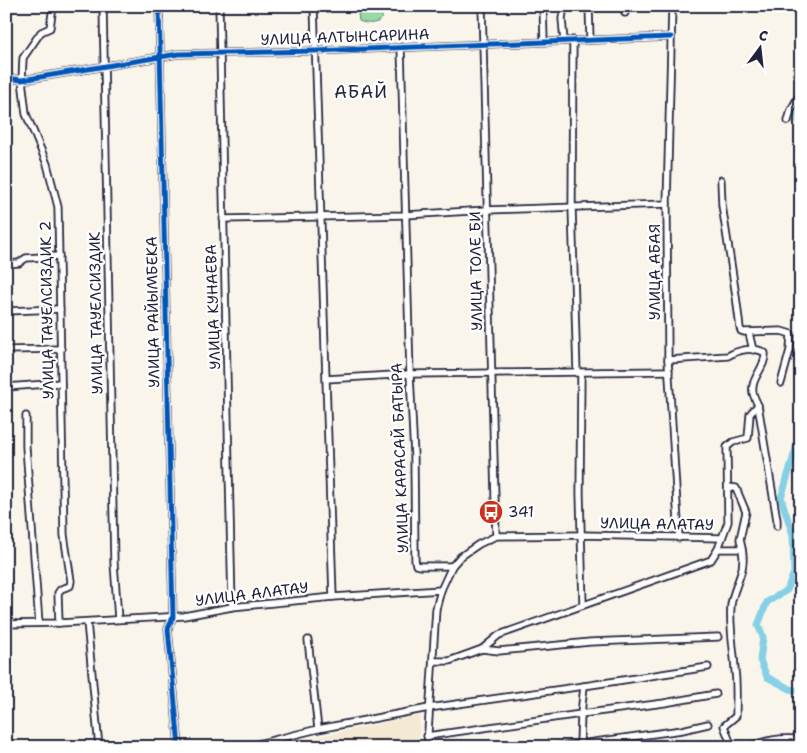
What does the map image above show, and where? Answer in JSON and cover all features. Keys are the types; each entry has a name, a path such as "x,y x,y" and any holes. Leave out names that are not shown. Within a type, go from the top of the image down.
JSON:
{"street":[{"name":"УЛИЦА ТАУЕЛСИЗДИК 2","path":"53,6 50,28 41,32 23,58 22,80 26,114 47,164 58,207 64,535 71,581 70,586 58,593 59,623"},
{"name":"УЛИЦА ТАУЕЛСИЗДИК","path":"103,6 114,553 118,620"},
{"name":"УЛИЦА РАЙЫМБЕКА","path":"159,6 173,616 168,629 179,747"},
{"name":"УЛИЦА КУНАЕВА","path":"220,6 232,607"},
{"path":"314,6 333,597"},
{"name":"УЛИЦА ТОЛЕ БИ","path":"482,6 496,536"},
{"path":"543,6 544,41"},
{"path":"564,6 562,19 564,40"},
{"path":"589,6 590,40"},
{"name":"УЛИЦА АБАЯ","path":"672,6 667,204 668,360 679,538"},
{"name":"УЛИЦА АЛТЫНСАРИНА","path":"6,78 22,80 178,54 315,52 564,40 671,37"},
{"path":"573,40 572,207 579,373 583,605"},
{"name":"УЛИЦА КАРАСАЙ БАТЫРА","path":"401,47 416,564 420,566 452,566"},
{"path":"788,121 791,110 801,92"},
{"path":"721,180 722,205 741,331 749,333 781,331 792,334 790,350 781,383"},
{"path":"223,219 405,215 487,210 667,204"},
{"path":"6,264 19,263 26,258 59,256"},
{"path":"6,311 60,309"},
{"path":"749,333 753,350"},
{"path":"6,350 61,349"},
{"path":"668,360 728,356 736,350 763,351 765,357 756,378 753,392 758,405 777,526"},
{"path":"326,379 410,374 669,371"},
{"path":"6,387 61,383"},
{"path":"433,661 449,661 482,649 498,635 711,560 718,549 728,522 727,447 733,442 748,438 750,414 758,405"},
{"path":"26,416 26,447 39,623"},
{"path":"728,487 736,488 745,509 740,539 744,563 731,604 730,632 736,671 736,716 725,724 724,728 732,747"},
{"name":"УЛИЦА АЛАТАУ","path":"452,566 460,557 479,544 496,536 581,535 722,538"},
{"path":"718,549 742,549"},
{"path":"426,747 436,609 441,590 452,566"},
{"name":"УЛИЦА АЛАТАУ","path":"6,624 87,622 200,614 232,607 333,597 441,590"},
{"path":"87,622 99,747"},
{"path":"482,649 499,651 590,642 718,637"},
{"path":"308,640 318,729"},
{"path":"245,747 318,729 429,708 708,667"},
{"path":"580,745 584,686"},
{"path":"427,736 716,694"},
{"path":"558,747 682,730 708,724"},
{"path":"752,747 762,742 793,738 801,740"}],"shaded area":[{"path":"420,715 418,747 270,747"}],"green space":[{"path":"357,6 381,6 382,18 372,23 359,21"}],"waterway":[{"path":"801,103 797,109 801,129"},
{"path":"801,432 781,498 793,535 794,573 787,590 767,602 758,625 763,637 760,660 767,677 790,689 801,692"}],"cycle path":[{"path":"159,6 173,617 168,629 179,747"},
{"path":"6,78 22,80 178,54 315,51 671,37"}],"place":[{"name":"341","path":"491,512"}],"district":[{"name":"АБАЙ","path":"361,92"}]}
